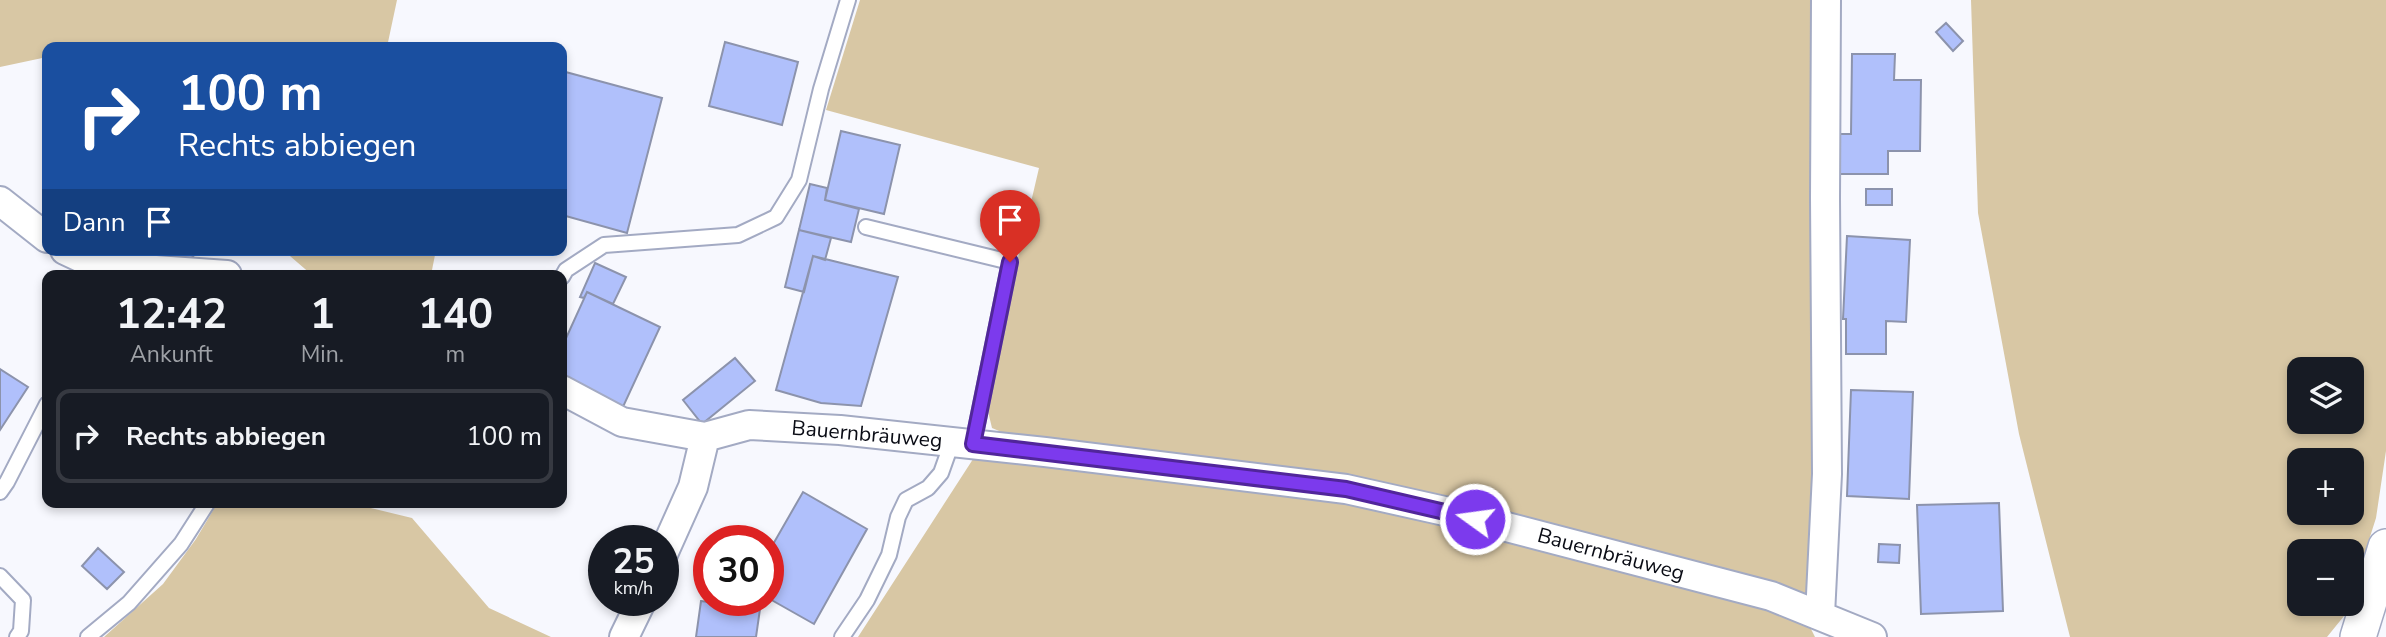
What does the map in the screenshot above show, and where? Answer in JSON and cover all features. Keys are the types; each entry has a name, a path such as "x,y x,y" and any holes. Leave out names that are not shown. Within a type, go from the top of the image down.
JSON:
{"street":[{"path":"1824,626 1826,0"},
{"path":"0,201 42,234"},
{"path":"75,256 97,270"},
{"name":"Bauernbräuweg","path":"567,393 622,422 705,437 749,425 839,430 1346,489 1449,512 1771,596 1824,626 1872,637"},
{"path":"676,525 694,487 705,437"},
{"path":"2358,637 2386,547"},
{"path":"624,637 634,616"}],"lane":[{"path":"566,270 604,245 738,235 776,217 799,180 821,89 848,0"},
{"path":"842,637 867,600 889,555 898,517 906,500 928,488 962,443 1010,262 866,227"},
{"path":"0,492 42,414"},
{"path":"88,637 129,603 181,544 204,508"},
{"path":"0,576 23,600 21,631 18,637"}],"shaded area":[{"path":"0,0 397,0 388,42 42,42 42,58 0,67"},
{"path":"860,0 1816,0 1811,359 1819,402 1811,592 1799,595 1386,488 1018,439 992,428 985,399 1039,168 826,110"},
{"path":"1971,0 2386,0 2386,451 2376,518 2364,556 2364,539 2287,539 2287,616 2344,616 2327,637 2070,637 2019,434 1978,213"},
{"path":"290,256 435,256 432,270 306,270"},
{"path":"975,456 1335,497 1785,609 1811,629 1815,637 858,637"},
{"path":"214,508 371,508 412,518 489,608 551,637 104,637 163,584 196,539"}],"building":[{"path":"1946,23 1963,41 1953,51 1936,32"},
{"path":"725,42 798,62 782,125 709,106"},
{"path":"1852,54 1895,54 1894,80 1921,80 1920,151 1888,151 1888,174 1838,174 1838,134 1851,134"},
{"path":"567,72 662,98 627,233 567,216"},
{"path":"841,131 900,145 884,214 825,200"},
{"path":"810,184 827,188 825,200 859,209 851,242 799,230"},
{"path":"1866,189 1892,189 1892,205 1866,205"},
{"path":"799,230 831,238 825,260 813,256 804,292 785,287"},
{"path":"1847,236 1910,240 1906,322 1886,321 1886,354 1846,354 1846,319 1843,319"},
{"path":"174,256 193,256 184,266"},
{"path":"813,256 898,277 861,406 821,403 776,390"},
{"path":"595,263 626,277 613,304 587,292 584,298 580,297"},
{"path":"587,292 660,327 622,409 567,383 567,336"},
{"path":"735,358 755,381 702,424 683,400"},
{"path":"0,369 28,387 0,430"},
{"path":"1851,390 1913,392 1909,499 1847,496"},
{"path":"803,492 867,529 814,624 784,607 784,525"},
{"path":"1999,503 2003,611 1921,614 1917,505"},
{"path":"1879,544 1900,545 1899,563 1878,562"},
{"path":"98,548 124,572 107,589 82,566"},
{"path":"699,616 759,616 756,637 696,637"}],"route":[{"path":"1010,262 973,444 1346,489 1475,519"}]}
